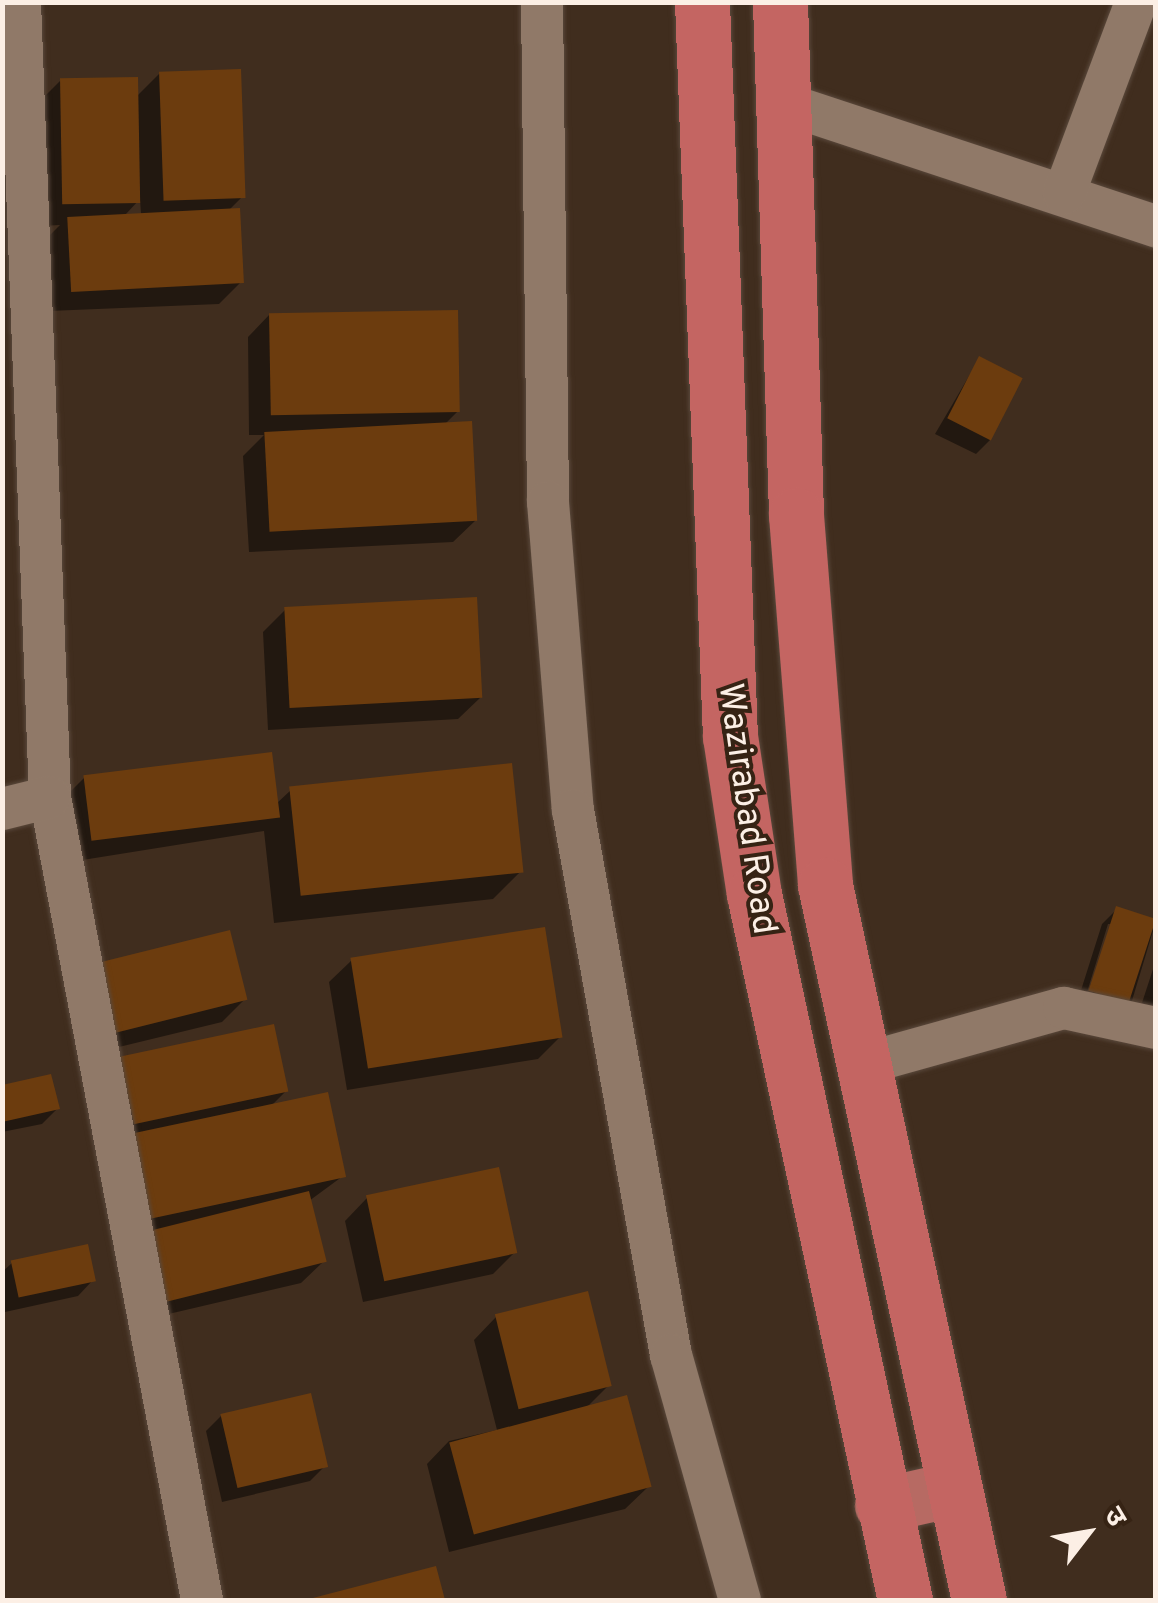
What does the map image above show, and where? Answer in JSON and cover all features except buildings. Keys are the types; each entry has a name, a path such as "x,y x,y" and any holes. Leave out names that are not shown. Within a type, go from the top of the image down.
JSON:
{"highway":[{"name":"Wazirabad Road","path":"702,2 730,736 754,894 905,1600"},
{"name":"Wazirabad Road","path":"780,2 796,515 825,884 980,1600"}],"main road":[{"path":"882,1505 953,1489"}],"street":[{"path":"20,2 16,370 50,797 192,1598"},
{"path":"542,2 548,502 573,810 670,1355 740,1600"},
{"path":"1064,194 1136,2"},
{"path":"783,103 1156,226"},
{"path":"2,809 50,797"},
{"path":"863,1064 1064,1008 1156,1028"}]}
